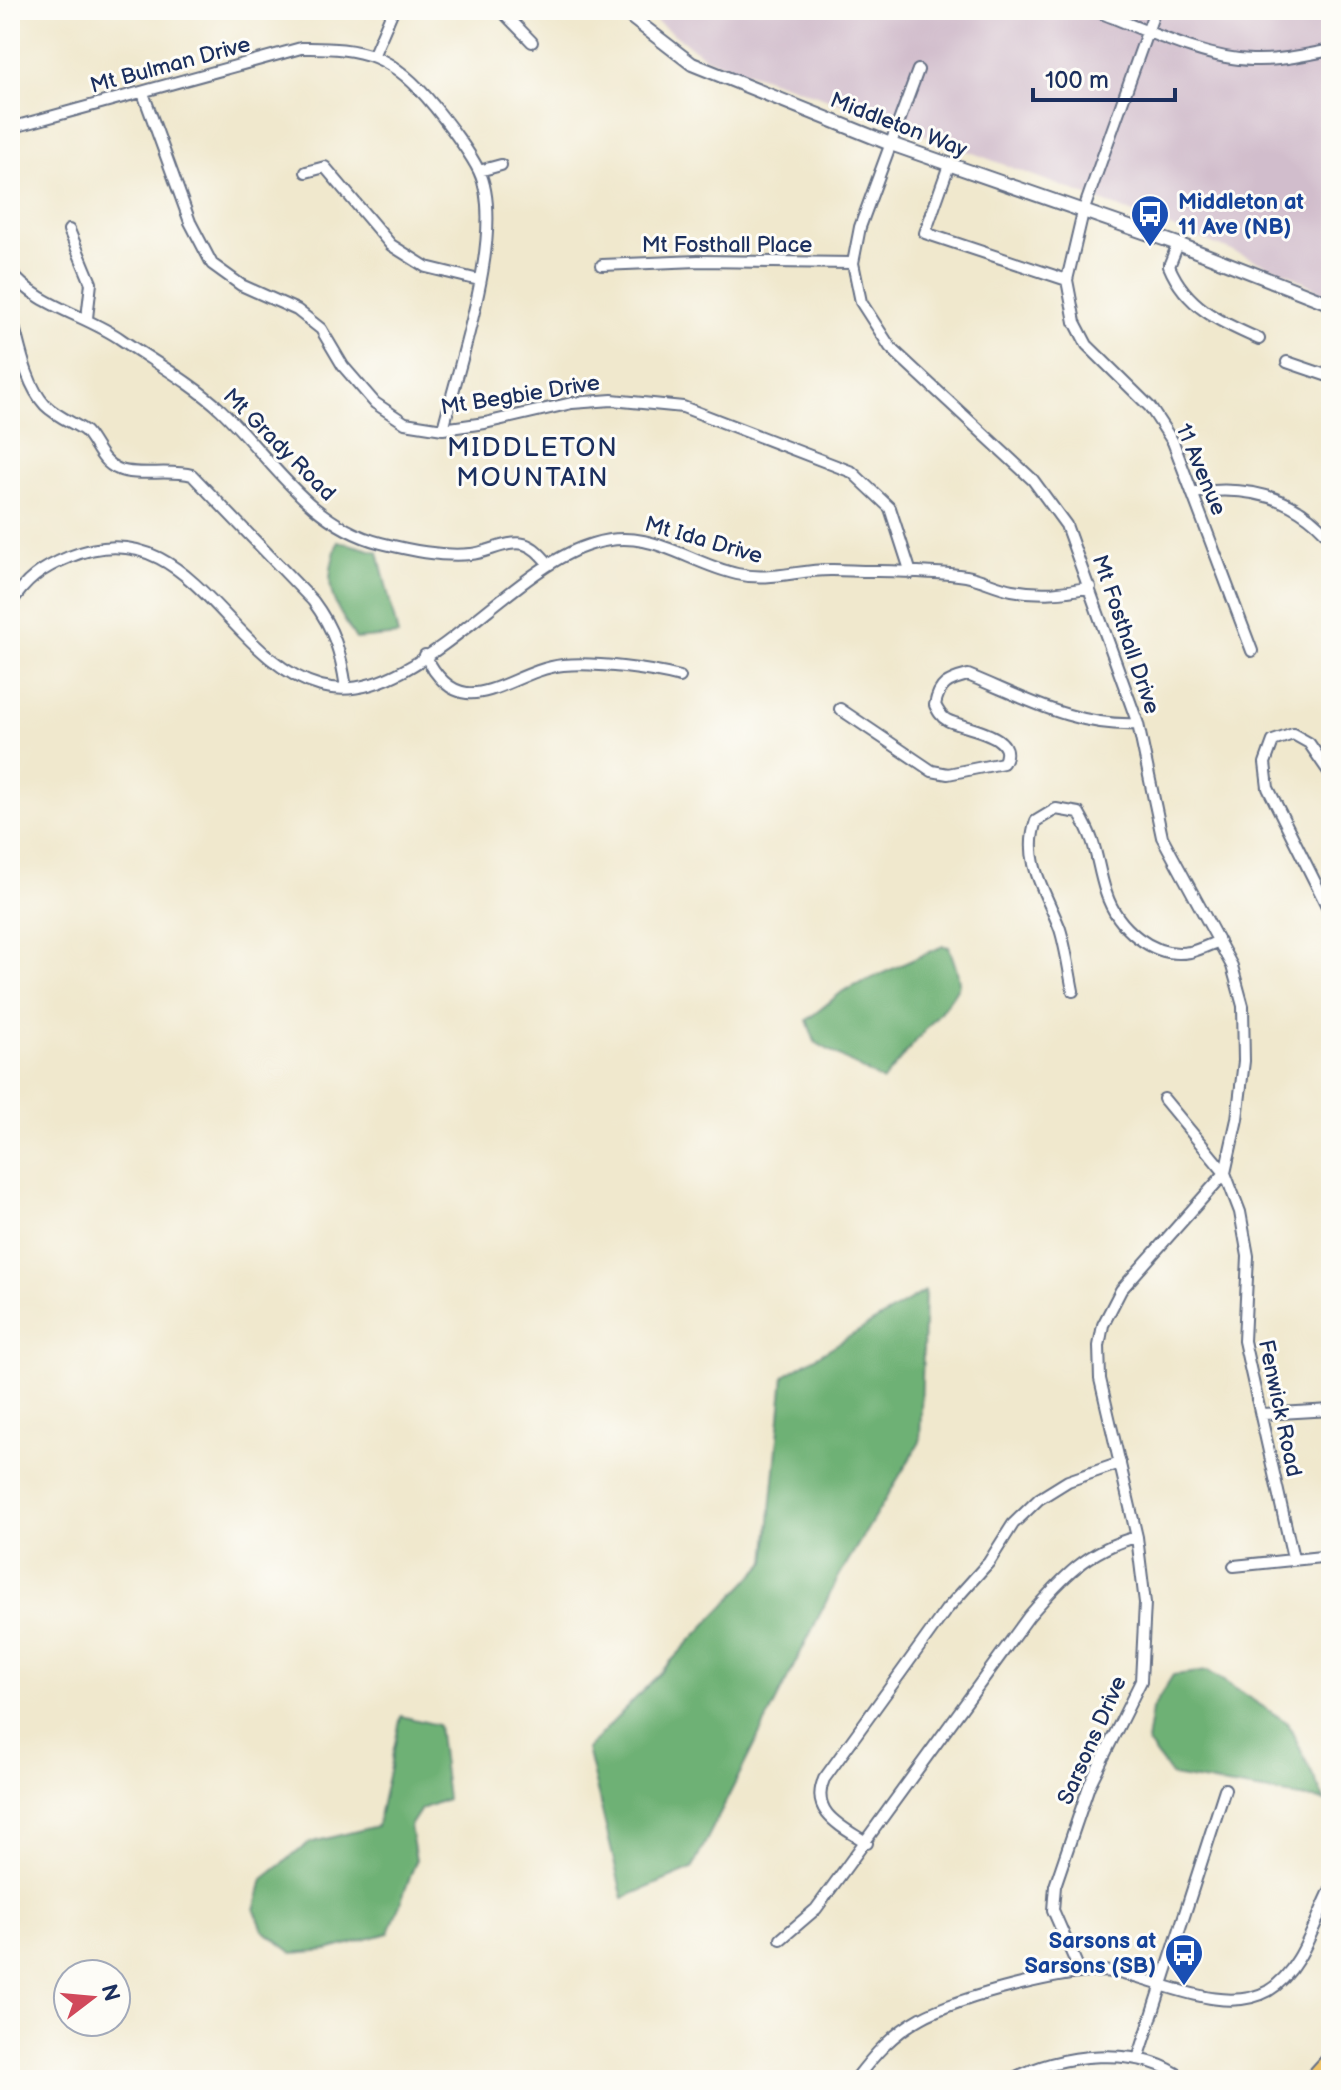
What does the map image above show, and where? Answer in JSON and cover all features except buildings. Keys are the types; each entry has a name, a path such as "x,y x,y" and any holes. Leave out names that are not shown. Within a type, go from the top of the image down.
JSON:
{"main road":[{"path":"1312,2080 1331,2059"}],"street":[{"path":"374,54 393,10"},
{"path":"501,10 532,42"},
{"name":"Middleton Way","path":"622,10 692,64 888,143 1178,244 1331,304"},
{"path":"1093,10 1218,55 1249,60 1281,59 1331,50"},
{"name":"11 Avenue","path":"1155,10 1083,212 1067,280 1075,322 1087,345 1150,407 1173,442 1252,651"},
{"name":"Mt Bulman Drive","path":"10,128 301,48 374,54 414,81 479,171 487,200 488,234 443,429"},
{"name":"Mt Fosthall Drive","path":"918,70 888,143 860,227 853,263 861,302 890,347 1033,480 1066,525 1138,724 1162,837 1232,966 1243,1019 1244,1061 1237,1119 1225,1173"},
{"name":"Mt Begbie Drive","path":"143,93 190,222 212,264 241,285 297,310 321,329 343,366 375,403 405,423 443,429 485,423 572,403 628,400 683,407 852,472 890,508 911,573"},
{"path":"479,171 501,165"},
{"path":"949,165 925,233 1067,280"},
{"path":"306,172 325,167 391,245 426,267 479,280"},
{"path":"69,230 91,283 87,318"},
{"path":"1178,244 1169,266 1178,288 1219,321 1259,339"},
{"name":"Mt Fosthall Place","path":"602,265 698,261 853,263"},
{"name":"Mt Grady Road","path":"10,271 18,281 56,306 87,318 219,408 299,497 330,521 371,540 412,551 470,554 520,543 534,548 547,562"},
{"path":"10,295 18,281"},
{"path":"10,312 33,387 44,404 66,423 84,430 104,460 120,470 174,470 192,475 313,601 330,623 340,646 346,688"},
{"path":"1287,362 1331,377"},
{"path":"1192,493 1225,488 1256,492 1289,504 1310,517 1331,539"},
{"name":"Mt Ida Drive","path":"10,605 21,587 42,568 83,551 140,551 180,569 205,590 257,650 282,670 322,687 360,688 385,681 467,628 547,562 593,543 630,539 658,542 735,574 769,578 830,570 967,576 1011,590 1056,595 1090,587"},
{"path":"425,655 444,684 465,694 487,693 542,669 565,665 661,672 680,677"},
{"path":"840,709 932,771 948,774 1003,763 1007,755 1006,746 997,738 943,718 935,705 938,689 949,679 968,675 1081,721 1109,726 1138,724"},
{"path":"1331,775 1309,743 1293,734 1273,741 1265,763 1268,788 1331,914"},
{"path":"1073,991 1060,930 1040,885 1028,842 1036,821 1056,809 1079,813 1096,841 1107,896 1126,926 1154,950 1188,953 1219,941"},
{"name":"Fenwick Road","path":"1164,1099 1225,1173 1240,1212 1248,1256 1244,1341 1263,1414 1293,1558"},
{"name":"Sarsons Drive","path":"1080,1972 1053,1910 1055,1886 1089,1786 1141,1681 1145,1603 1137,1537 1100,1379 1099,1346 1103,1325 1121,1290 1225,1173"},
{"path":"1263,1414 1331,1410"},
{"path":"867,1843 828,1818 820,1797 824,1779 946,1610 989,1562 1013,1524 1039,1499 1068,1481 1120,1463"},
{"path":"781,1939 816,1909 867,1843 1029,1616 1064,1575 1114,1543 1137,1537"},
{"path":"1234,1566 1331,1556"},
{"path":"1138,2059 1225,1789"},
{"path":"855,2080 881,2045 922,2017 975,1998 1080,1972 1112,1972 1234,2000 1268,1991 1287,1975 1299,1957 1331,1889"},
{"path":"1010,2080 1034,2068 1069,2059 1138,2059 1186,2080"}],"shaded area":[{"path":"641,10 1331,10 1331,298 1290,274 1199,238 834,101 706,58"}],"green space":[{"path":"338,541 378,552 398,635 356,639 340,613 330,582"},
{"path":"943,946 949,947 957,969 959,983 956,990 883,1081 815,1042 807,1020 843,991"},
{"path":"925,1291 920,1442 839,1576 692,1869 623,1898 587,1749 766,1562 784,1376"},
{"path":"1208,1671 1288,1723 1325,1801 1172,1776 1147,1742 1152,1709 1173,1675"},
{"path":"401,1716 438,1725 447,1799 421,1809 410,1826 416,1861 389,1933 327,1950 293,1953 263,1930 255,1910 263,1879 309,1843 377,1826"}],"place":[{"name":"Middleton at 11 Ave (NB)","path":"1150,248"},
{"name":"Sarsons at Sarsons (SB)","path":"1184,1987"}],"district":[{"name":"MIDDLETON MOUNTAIN","path":"533,462"}]}
